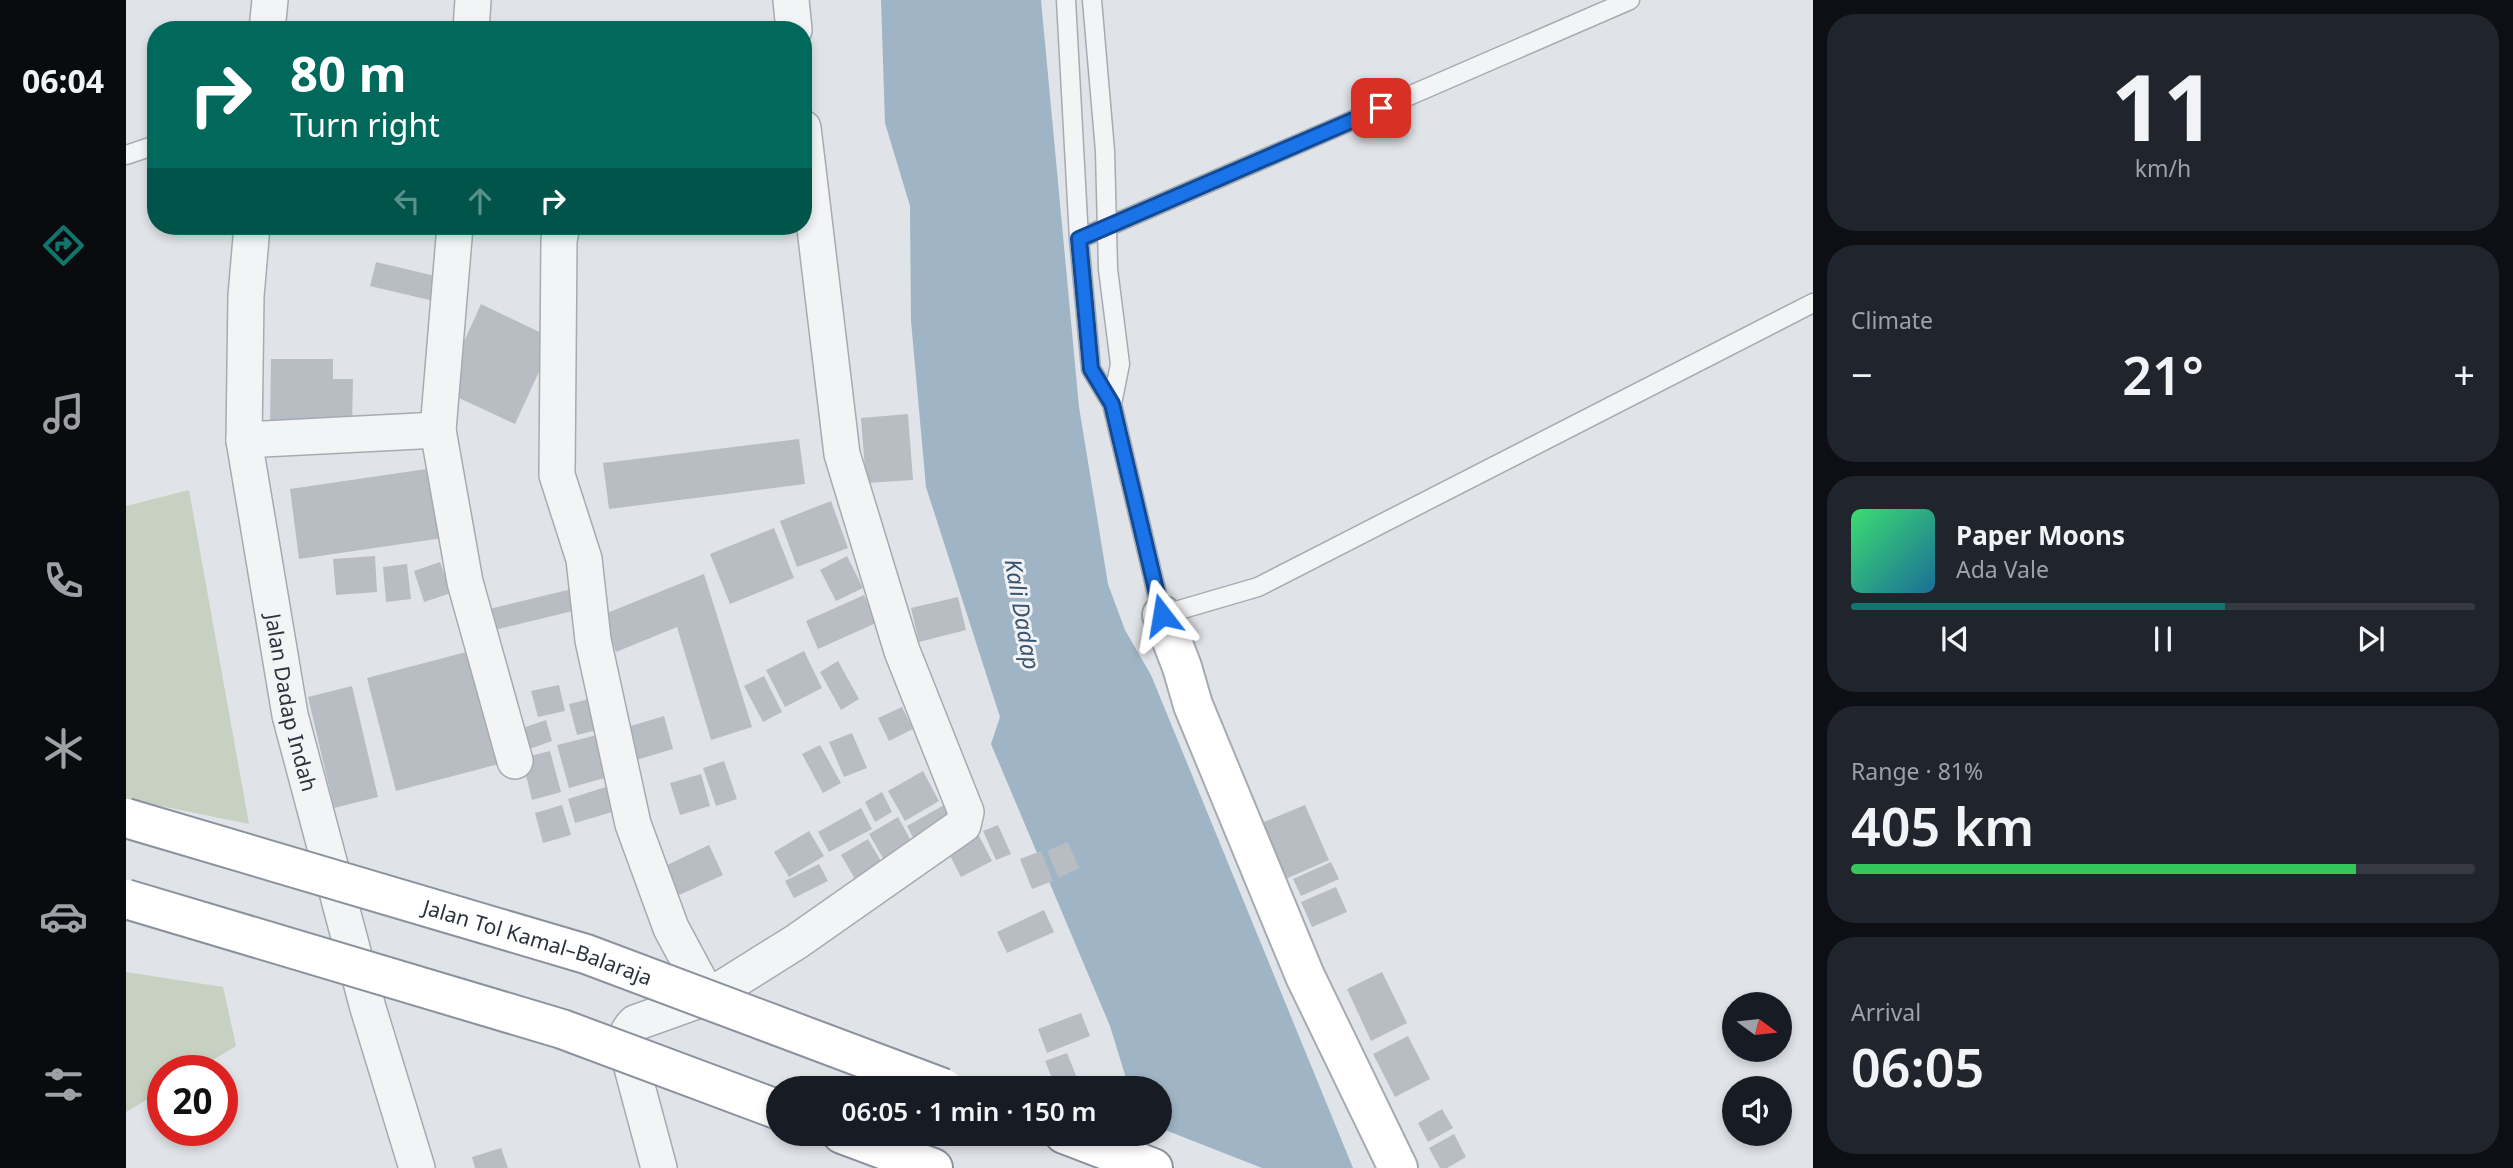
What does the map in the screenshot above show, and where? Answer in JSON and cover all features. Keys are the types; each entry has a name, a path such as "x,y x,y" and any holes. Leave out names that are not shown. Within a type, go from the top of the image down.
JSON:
{"main road":[{"path":"1162,615 1193,705 1305,976 1398,1168"},
{"name":"Jalan Tol Kamal–Balaraja","path":"126,818 586,954 911,1076"},
{"path":"126,899 562,1029 766,1105"},
{"path":"874,1146 933,1168"},
{"path":"1095,1146 1153,1168"}],"street":[{"path":"268,21 270,0"},
{"path":"472,21 473,0"},
{"path":"791,0 793,21"},
{"path":"659,1168 625,1039 628,1030 635,1023 708,997 796,942 962,825 967,812 902,651 842,454 812,226"},
{"name":"Jalan Dadap Indah","path":"251,235 246,296 244,440 290,715 368,1008 417,1168"},
{"path":"454,235 438,430 465,582 515,761"},
{"path":"560,235 557,475 584,559 593,640 633,824 671,928 708,997"},
{"path":"244,440 438,430"}],"lane":[{"path":"1066,0 1079,239 1091,369 1112,404 1162,615 1258,587 1813,303"},
{"path":"1092,0 1105,150 1108,269 1121,364 1112,404"},
{"path":"1079,239 1630,0"},
{"path":"126,155 147,148"}],"green space":[{"path":"189,490 249,824 126,799 126,506"},
{"path":"126,972 223,987 236,1046 221,1055 147,1055 147,1100 126,1112"}],"water":[{"name":"Kali Dadap","path":"881,0 1041,0 1079,407 1108,584 1125,630 1151,675 1353,1168 1166,1168 1162,1146 1172,1146 1172,1076 1125,1076 1110,1026 991,744 1000,717 926,487 911,321 910,206 885,123"}],"pier":[{"path":"1172,1133 1262,1168 1160,1168 1147,1159 1143,1146 1172,1146"}],"building":[{"path":"376,262 448,279 442,303 370,286"},
{"path":"481,304 554,339 515,424 442,390"},
{"path":"271,359 333,359 333,379 353,379 352,425 270,424"},
{"path":"908,414 913,480 866,483 861,418"},
{"path":"799,439 805,484 609,509 603,463"},
{"path":"433,468 443,538 299,559 290,489"},
{"path":"831,501 848,548 797,567 780,521"},
{"path":"774,528 794,578 730,604 710,554"},
{"path":"375,556 377,592 336,595 333,559"},
{"path":"847,556 863,588 836,601 820,570"},
{"path":"440,562 451,593 424,602 414,571"},
{"path":"407,564 411,599 386,602 383,567"},
{"path":"704,574 752,727 711,740 677,627 616,652 602,615"},
{"path":"580,587 585,608 490,631 485,610"},
{"path":"864,595 876,623 818,649 806,621"},
{"path":"958,597 966,630 919,642 911,608"},
{"path":"470,651 499,764 396,791 367,678"},
{"path":"804,651 822,688 785,707 766,670"},
{"path":"838,661 859,699 841,710 820,672"},
{"path":"764,676 782,712 763,722 744,686"},
{"path":"559,685 565,711 538,717 531,691"},
{"path":"352,686 378,797 334,808 308,697"},
{"path":"597,697 605,728 577,735 569,704"},
{"path":"902,707 913,729 889,741 878,718"},
{"path":"664,716 673,749 633,761 624,728"},
{"path":"546,720 552,741 521,752 514,731"},
{"path":"852,733 867,768 844,777 829,742"},
{"path":"597,735 608,777 569,788 557,745"},
{"path":"820,745 841,783 823,793 802,754"},
{"path":"550,751 561,792 532,800 522,758"},
{"path":"724,761 737,799 716,806 703,768"},
{"path":"923,771 939,801 905,821 888,791"},
{"path":"701,774 710,806 680,815 670,783"},
{"path":"612,785 619,810 575,823 568,799"},
{"path":"882,792 892,812 875,822 865,802"},
{"path":"562,805 571,835 543,843 535,813"},
{"path":"944,805 955,824 917,845 907,826"},
{"path":"1305,805 1329,860 1281,881 1257,825"},
{"path":"861,808 872,829 829,852 818,832"},
{"path":"898,817 915,848 887,865 869,834"},
{"path":"998,825 1011,854 996,860 983,831"},
{"path":"809,831 824,856 789,877 774,852"},
{"path":"978,834 992,861 961,877 947,850"},
{"path":"868,839 882,863 855,879 841,855"},
{"path":"1068,842 1079,868 1059,878 1047,851"},
{"path":"709,845 723,875 677,896 663,867"},
{"path":"1041,851 1053,881 1032,889 1020,859"},
{"path":"1331,862 1339,879 1301,896 1293,879"},
{"path":"819,864 828,881 794,898 785,881"},
{"path":"1336,887 1347,912 1312,927 1301,902"},
{"path":"1044,910 1054,932 1007,953 997,932"},
{"path":"1382,972 1407,1023 1371,1041 1347,989"},
{"path":"1081,1013 1090,1036 1047,1053 1038,1029"},
{"path":"1408,1036 1430,1079 1395,1097 1373,1054"},
{"path":"1067,1053 1076,1076 1051,1076 1045,1061"},
{"path":"1442,1109 1453,1128 1428,1142 1418,1123"},
{"path":"1454,1134 1466,1157 1447,1168 1440,1168 1429,1148"},
{"path":"501,1148 508,1168 475,1168 472,1157"}],"route":[{"path":"1162,615 1112,404 1091,369 1079,239 1381,108"}]}
